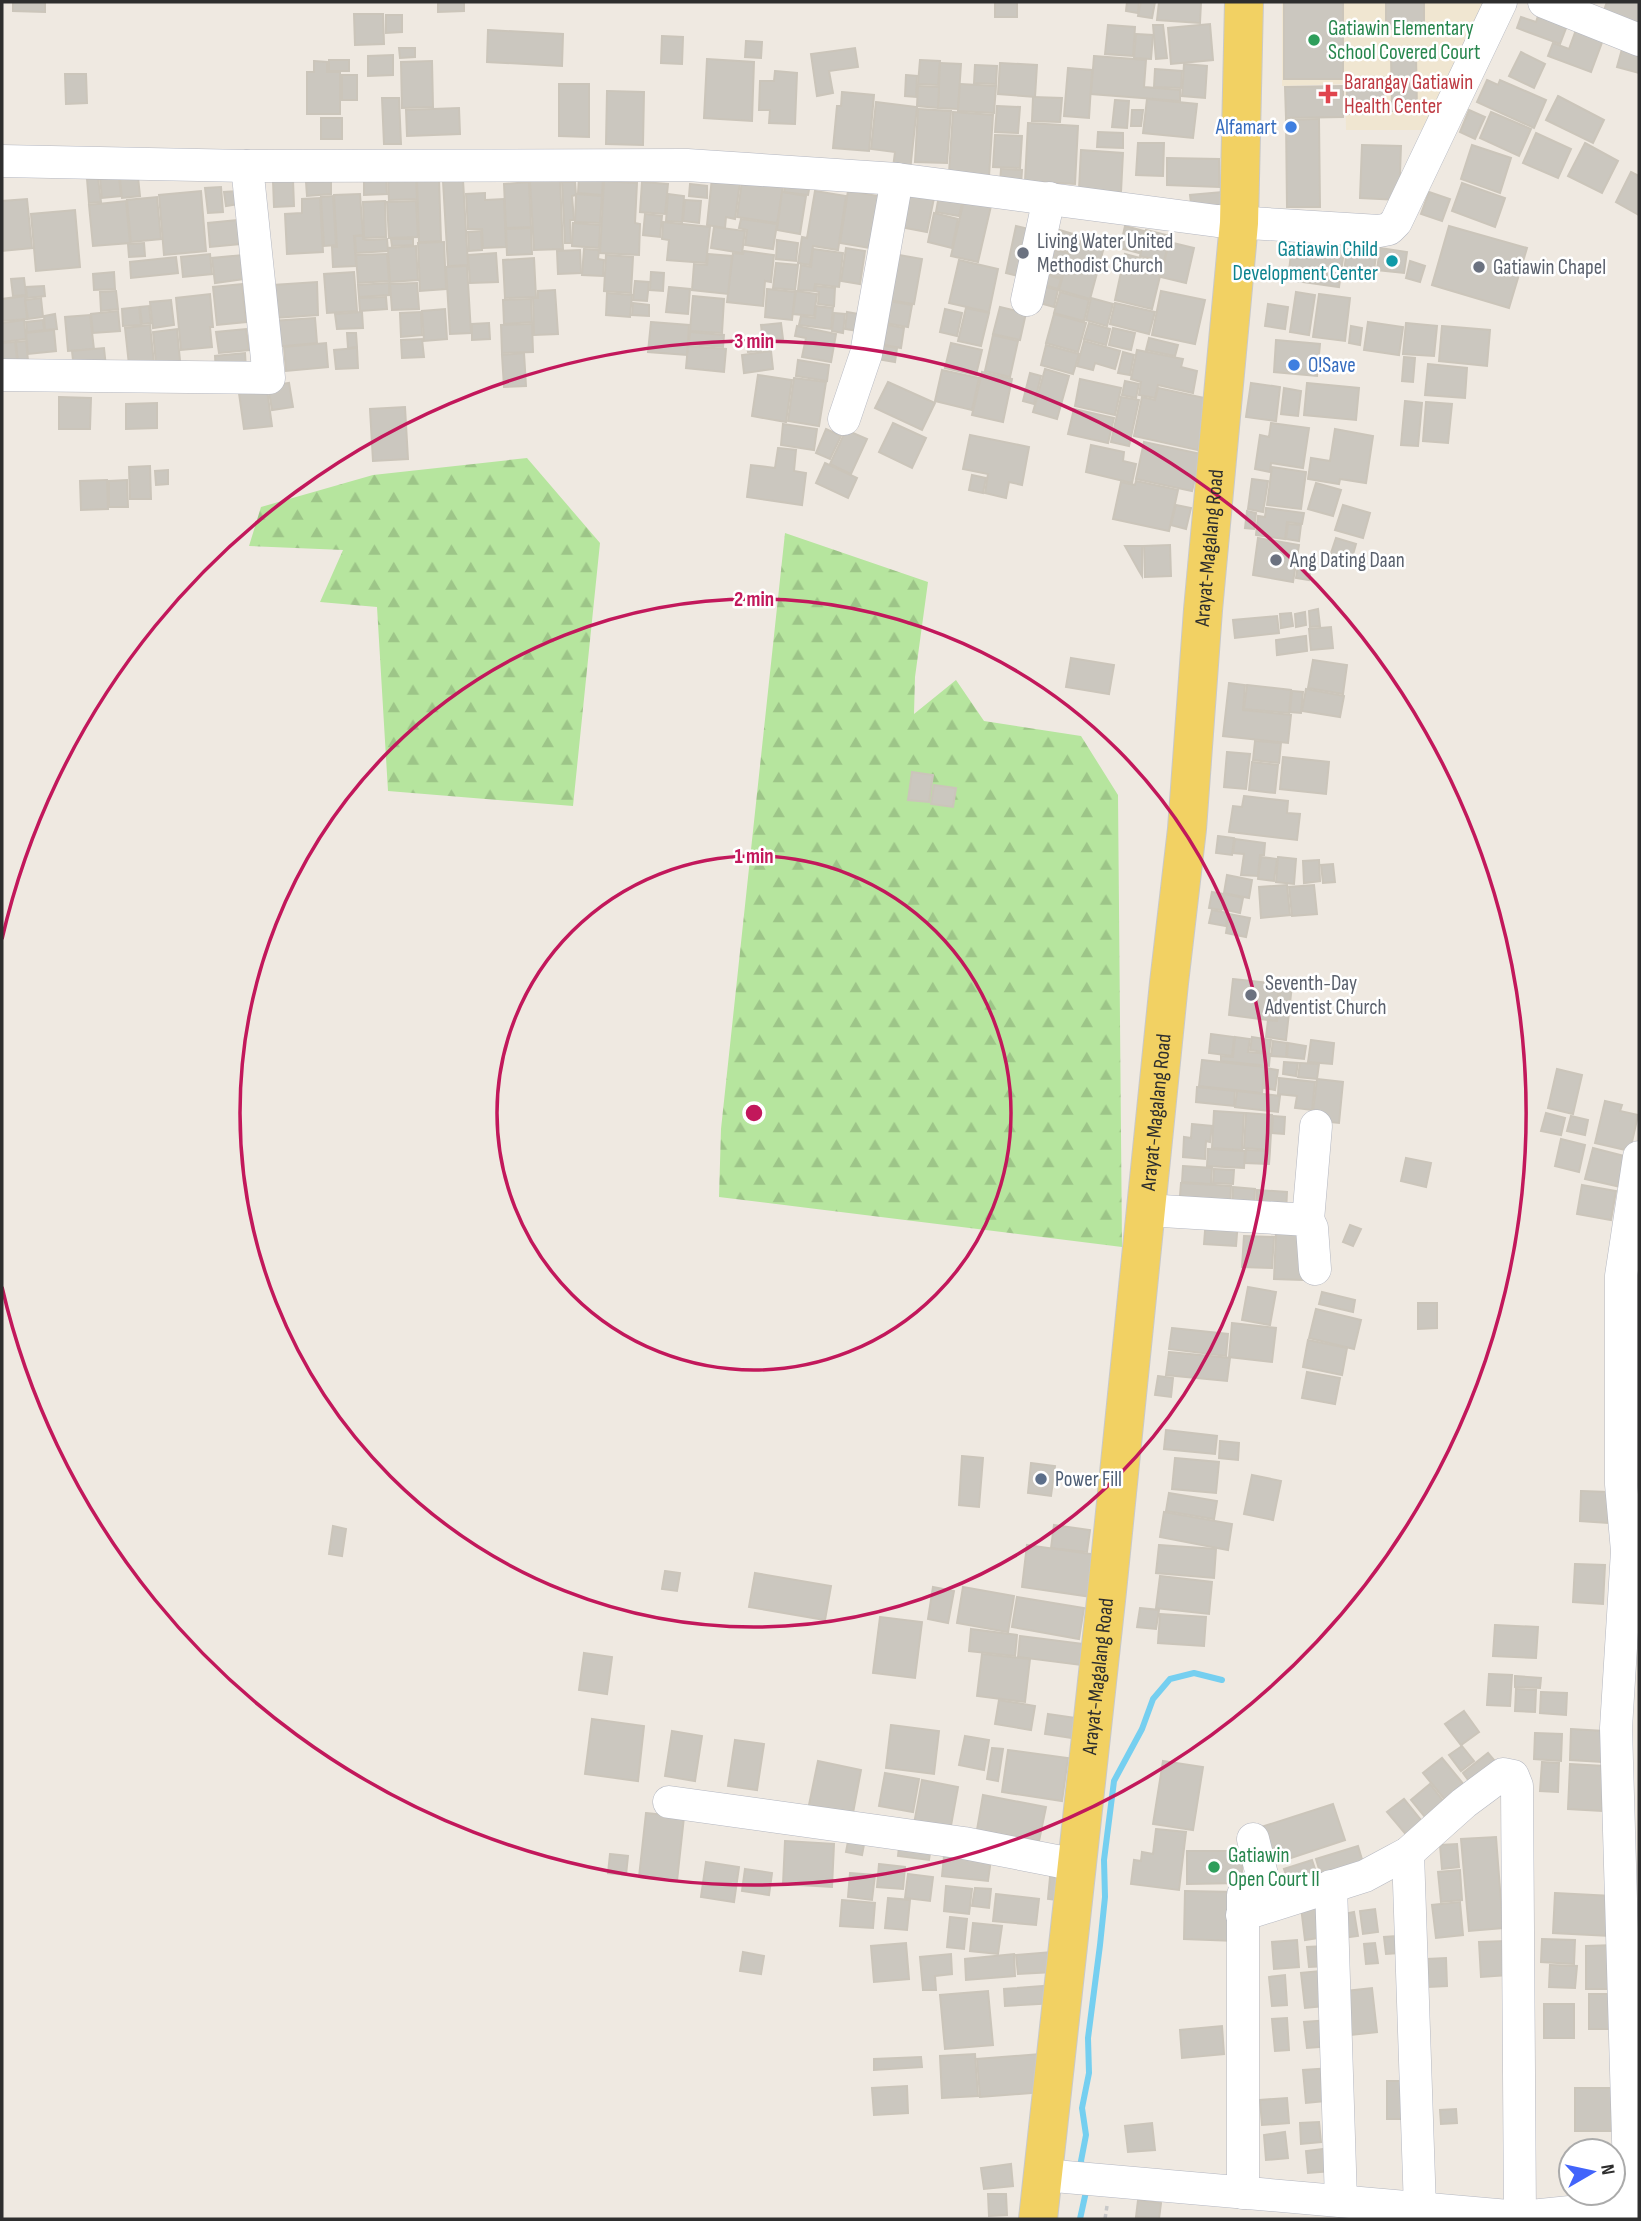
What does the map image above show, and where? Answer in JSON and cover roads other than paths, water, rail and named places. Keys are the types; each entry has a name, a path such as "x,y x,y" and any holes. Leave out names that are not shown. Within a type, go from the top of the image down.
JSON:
{"main road":[{"name":"Arayat-Magalang Road","path":"1038,2219 1187,829 1203,610 1239,223 1244,2"}],"street":[{"path":"2,161 247,166 687,165 897,179 1239,223 1380,231 1389,229 1396,222 1501,2"},
{"path":"1544,2 1639,40"},
{"path":"2,375 269,377 247,166"},
{"path":"845,419 866,354 897,179"},
{"path":"1027,300 1049,198"},
{"path":"1315,1269 1312,1228 1308,1220 1316,1126"},
{"path":"1044,2175 1520,2217 1635,2206 1616,1728 1627,1551 1621,1484 1621,1276 1639,1157"},
{"path":"1146,1210 1308,1220"},
{"path":"1242,1915 1365,1876 1408,1853 1464,1803 1503,1774 1513,1776 1517,1786 1520,2217"},
{"path":"669,1802 964,1843 1077,1865"},
{"path":"1243,2193 1243,1895 1246,1889 1263,1879 1253,1839"},
{"path":"1408,1853 1420,2210"},
{"path":"1331,1886 1341,2201"}],"waterway":[{"path":"1083,2169 1081,2161 1086,2135 1082,2108 1089,2073 1088,2038 1105,1897 1104,1860 1114,1781 1142,1729 1153,1699 1170,1679 1194,1673 1222,1680"},
{"path":"1080,2219 1087,2187"}],"place":[{"name":"Gatiawin Elementary School Covered Court","path":"1314,40"},
{"name":"Barangay Gatiawin Health Center","path":"1328,94"},
{"name":"Alfamart","path":"1291,127"},
{"name":"Living Water United Methodist Church","path":"1023,253"},
{"name":"Gatiawin Child Development Center","path":"1392,261"},
{"name":"Gatiawin Chapel","path":"1479,267"},
{"name":"O!Save","path":"1294,365"},
{"name":"Ang Dating Daan","path":"1276,560"},
{"name":"Seventh-Day Adventist Church","path":"1251,995"},
{"name":"Power Fill","path":"1041,1479"},
{"name":"Gatiawin Open Court II","path":"1214,1867"}]}
